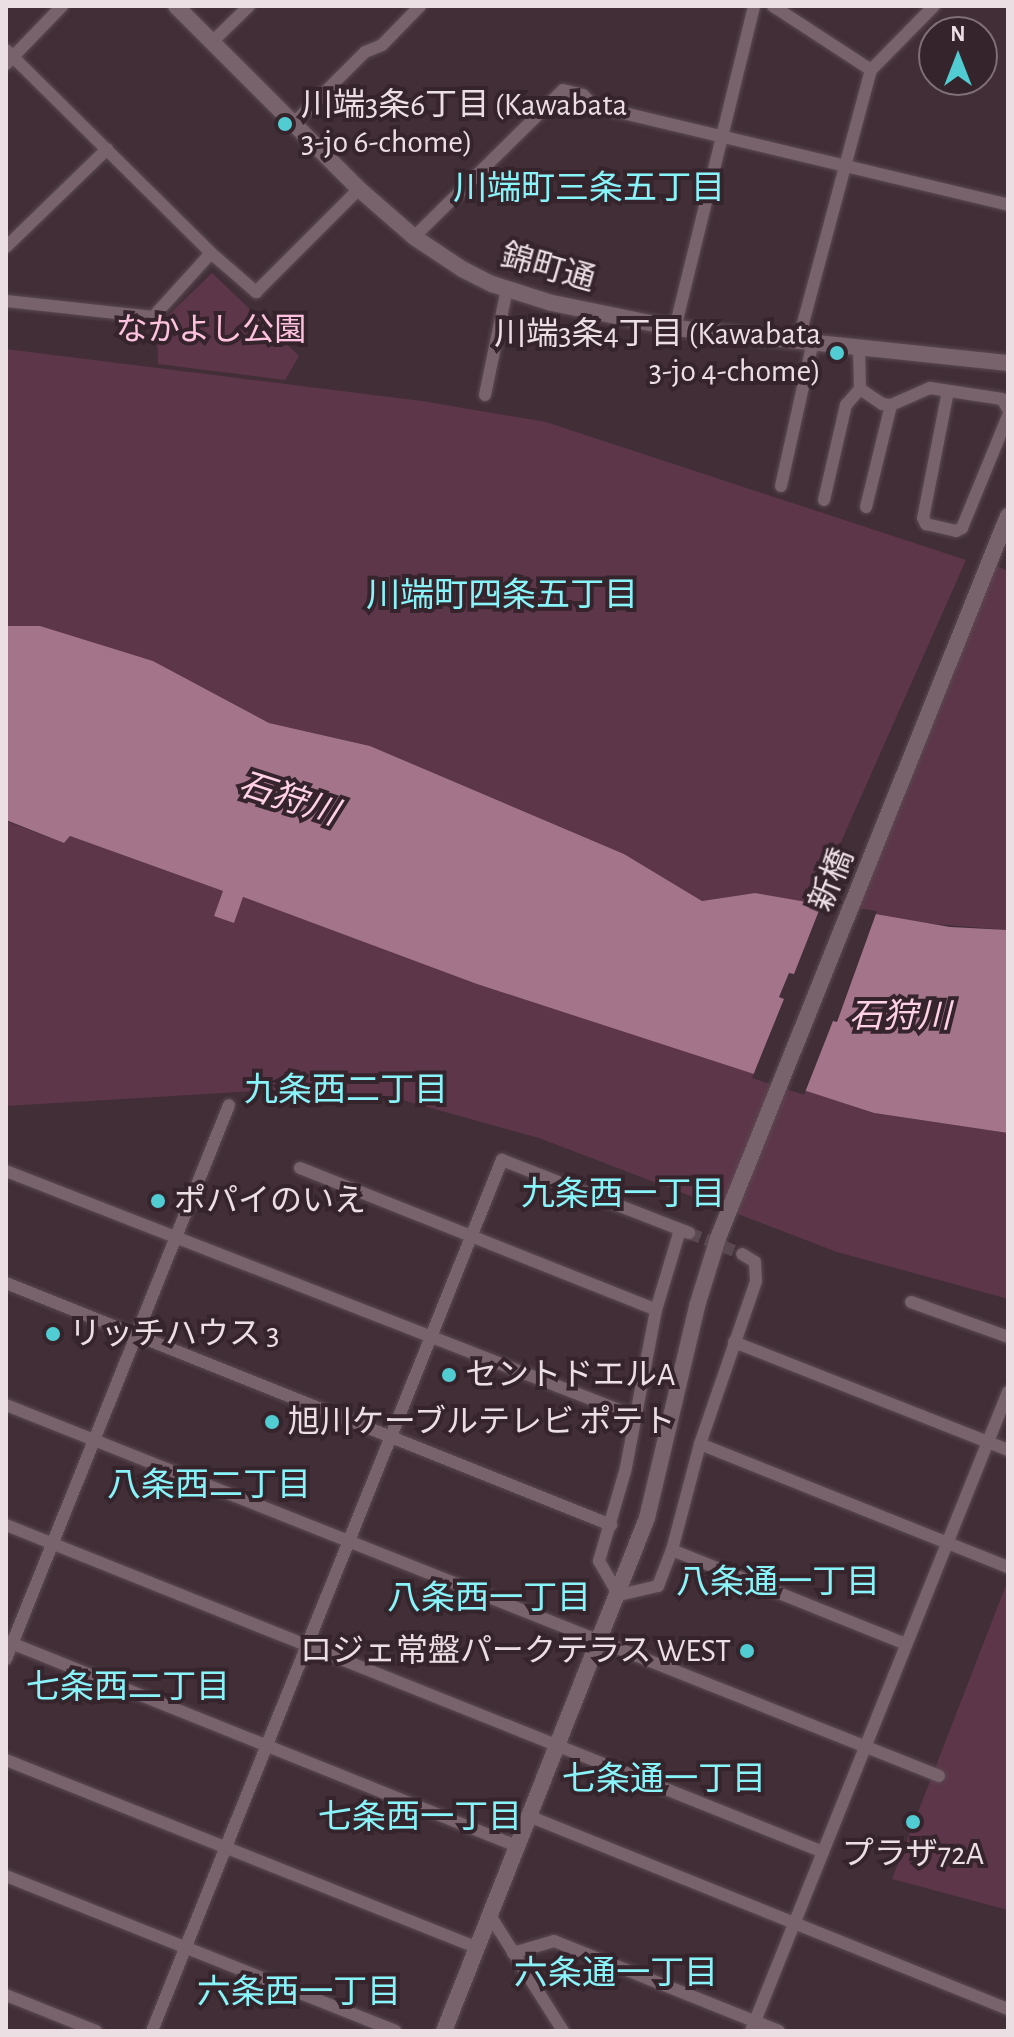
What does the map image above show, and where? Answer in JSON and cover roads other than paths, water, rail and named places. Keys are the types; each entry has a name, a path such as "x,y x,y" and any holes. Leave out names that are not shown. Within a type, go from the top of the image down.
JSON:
{"street":[{"path":"62,6 8,57 107,149 211,253 256,292 359,189"},
{"name":"錦町通","path":"176,6 359,189 414,237 462,269 507,289 552,303 675,328 1008,363"},
{"path":"212,42 249,6"},
{"path":"293,124 365,52 382,45 420,6"},
{"path":"675,328 754,6"},
{"path":"773,6 871,70"},
{"path":"781,486 806,342 844,165 871,70 934,6"},
{"path":"414,237 563,90 583,95 594,106 722,134 1008,205"},
{"path":"6,247 107,149"},
{"path":"6,301 153,317 211,253"},
{"path":"485,395 507,289"},
{"path":"824,500 846,405 860,389 859,348"},
{"path":"860,389 870,398 891,405 930,388 1002,399 1008,409"},
{"path":"948,391 923,518 926,524 956,531 962,528 1008,416"},
{"path":"866,507 891,405"},
{"name":"新橋","path":"444,2031 559,1747 647,1518 697,1306 718,1238 1008,516"},
{"path":"6,1659 9,1642 229,1105"},
{"path":"152,2031 502,1160 685,1231 656,1310 637,1417 611,1525 599,1561 619,1595 658,1586 672,1550 700,1444 756,1281 755,1262 742,1254"},
{"path":"300,1168 472,1234 656,1310"},
{"path":"6,1171 637,1417"},
{"path":"6,1283 611,1525"},
{"path":"911,1302 1008,1337"},
{"path":"734,1342 1008,1450"},
{"path":"752,2026 1008,1392"},
{"path":"6,1405 939,1776"},
{"path":"700,1444 1007,1567"},
{"path":"6,1525 823,1852"},
{"path":"672,1550 906,1644"},
{"path":"9,1642 519,1847"},
{"path":"6,1760 478,1948"},
{"path":"531,1817 1008,2009"},
{"path":"6,1876 395,2031"},
{"path":"491,1917 563,2031"},
{"path":"513,1953 554,1941 752,2026 779,2031"},
{"path":"6,1995 96,2031"}],"water":[{"name":"石狩川","path":"6,626 40,626 153,661 269,723 370,746 624,854 702,901 755,893 950,927 1008,930 1008,1133 874,1113 477,984 243,897 234,923 214,916 223,891 70,836 64,843 6,820"}],"tunnel":[{"path":"689,1233 742,1254"}],"place":[{"name":"川端3条6丁目 (Kawabata 3-jo 6-chome)","path":"285,124"},
{"name":"川端3条4丁目 (Kawabata 3-jo 4-chome)","path":"837,353"},
{"name":"ポパイのいえ","path":"158,1201"},
{"name":"リッチハウス 3","path":"53,1334"},
{"name":"セントドエルA","path":"449,1375"},
{"name":"旭川ケーブルテレビ ポテト","path":"272,1422"},
{"name":"ロジェ常盤パークテラス WEST","path":"747,1651"},
{"name":"プラザ72A","path":"913,1822"}],"district":[{"name":"川端町三条五丁目","path":"589,190"},
{"name":"川端町四条五丁目","path":"502,597"},
{"name":"九条西二丁目","path":"346,1092"},
{"name":"九条西一丁目","path":"623,1196"},
{"name":"八条西二丁目","path":"209,1487"},
{"name":"八条通一丁目","path":"778,1584"},
{"name":"八条西一丁目","path":"489,1600"},
{"name":"七条西二丁目","path":"128,1689"},
{"name":"七条通一丁目","path":"664,1781"},
{"name":"七条西一丁目","path":"420,1819"},
{"name":"六条通一丁目","path":"616,1975"},
{"name":"六条西一丁目","path":"299,1994"}],"park label":[{"name":"なかよし公園","path":"211,330"}]}
